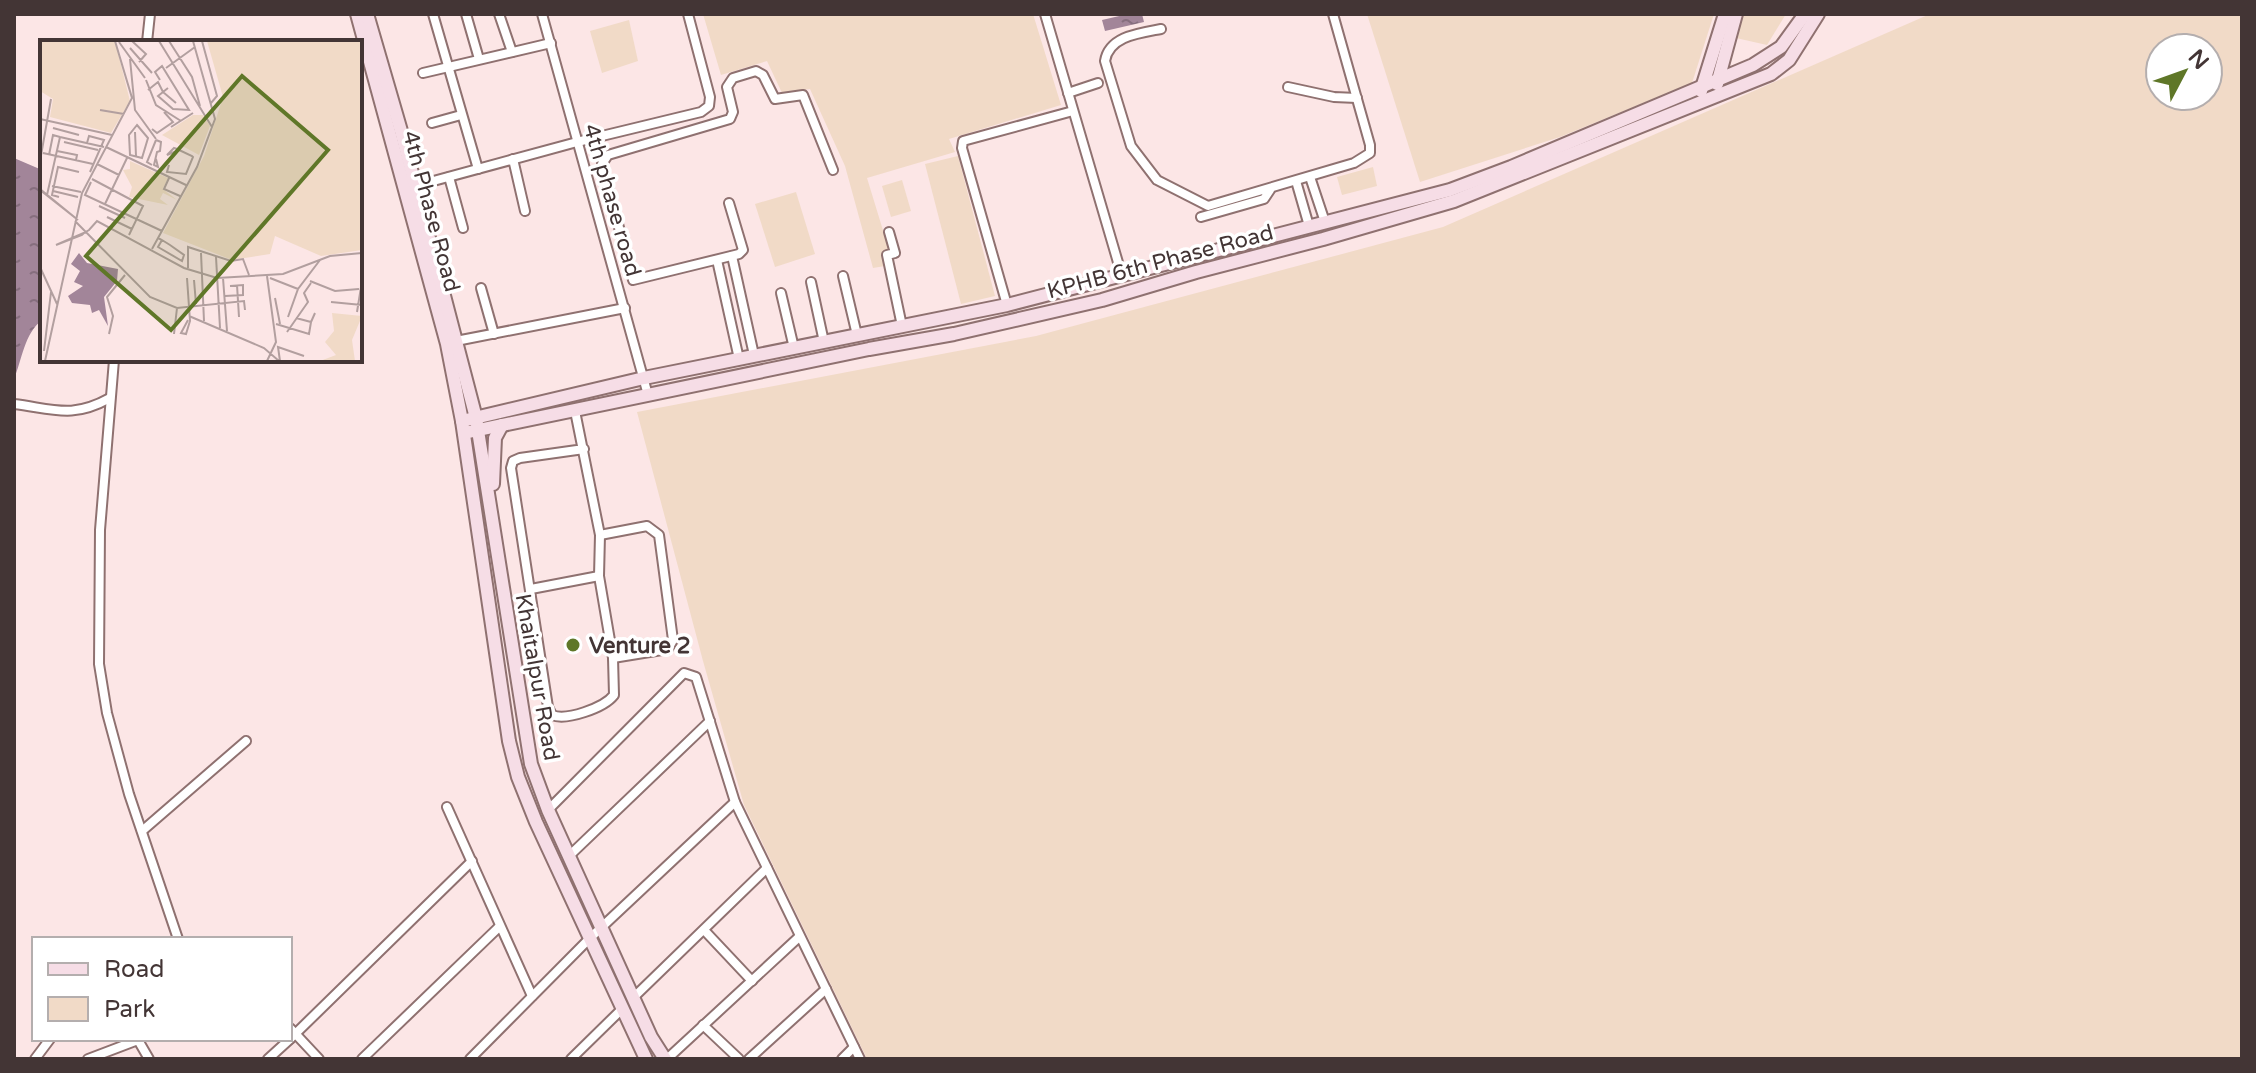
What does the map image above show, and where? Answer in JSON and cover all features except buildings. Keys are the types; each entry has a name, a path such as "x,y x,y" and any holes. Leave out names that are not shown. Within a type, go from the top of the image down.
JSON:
{"street":[{"path":"147,40 150,14"},
{"name":"4th Phase Road","path":"357,14 443,330 463,427"},
{"name":"4th Phase Road","path":"367,14 477,424"},
{"path":"433,14 478,169"},
{"path":"466,14 479,59"},
{"path":"499,14 512,52"},
{"name":"4th phase road","path":"542,14 648,395"},
{"path":"415,186 701,112 709,106 710,97 688,14"},
{"path":"1045,14 1122,276"},
{"path":"1161,29 1132,35 1107,51 1105,61 1131,146 1157,180 1208,206 1311,179 1354,163 1370,153 1333,14"},
{"path":"1699,103 1725,14"},
{"path":"1715,97 1736,14"},
{"name":"KPHB 6th Phase Road","path":"477,424 502,425 575,411 954,334 1102,300 1418,205 1718,81 1773,53 1788,40 1805,14"},
{"name":"KPHB 6th Phase Road","path":"463,427 644,378 1007,305 1325,222 1454,201 1771,74 1797,48 1818,14"},
{"path":"423,73 551,43"},
{"path":"729,203 743,250 732,256 633,280 603,160 608,155 730,119 733,112 727,87 733,78 756,71 763,75 775,99 803,95 833,170"},
{"path":"1068,93 1098,83"},
{"path":"1288,87 1334,97 1357,98"},
{"path":"1007,305 962,148 963,141 1073,111"},
{"path":"432,123 461,115"},
{"path":"513,159 525,211"},
{"path":"449,177 463,228"},
{"path":"1311,179 1325,222"},
{"path":"1296,181 1309,226"},
{"path":"1201,217 1264,199 1270,189"},
{"path":"889,232 895,253 887,255 902,326"},
{"path":"732,256 754,355"},
{"path":"717,260 739,359"},
{"path":"843,276 857,335"},
{"path":"811,282 824,342"},
{"path":"481,288 494,334"},
{"path":"781,293 794,348"},
{"path":"456,341 625,308"},
{"path":"114,362 100,530 99,664 107,713 177,937"},
{"path":"14,404 72,413 89,410 110,398"},
{"path":"575,411 584,449 600,535 599,576 613,658 614,695 609,702 559,718 552,715 548,707 511,468 513,461 584,449"},
{"name":"Khaitalpur Road","path":"477,424 531,764 548,810 651,1037 666,1059"},
{"path":"489,497 495,438 502,425"},
{"name":"Khaitalpur Road","path":"463,427 512,753 536,822 646,1059"},
{"path":"600,535 647,526 659,535 673,640 668,649 613,658"},
{"path":"531,589 599,576"},
{"path":"548,810 684,673 696,677 735,802 860,1059"},
{"path":"569,856 710,721"},
{"path":"142,831 246,741"},
{"path":"470,1059 589,939 735,802"},
{"path":"447,807 532,996"},
{"path":"292,1034 472,861"},
{"path":"634,997 767,868"},
{"path":"362,1059 499,927"},
{"path":"704,930 752,981"},
{"path":"666,1059 799,937"},
{"path":"749,1059 826,989"},
{"path":"571,1059 622,1009"},
{"path":"703,1025 739,1059"},
{"path":"292,1036 319,1059"},
{"path":"35,1059 48,1041"},
{"path":"88,1059 135,1041"},
{"path":"139,1041 149,1059"},
{"path":"268,1059 285,1041"},
{"path":"842,1059 854,1047"}],"green space":[{"path":"703,14 1033,14 1061,105 949,139 955,152 867,178 889,250 882,254 885,266 873,268 845,166 810,89 782,93 767,61 721,75"},
{"path":"1367,14 1714,14 1692,83 1560,137 1420,182"},
{"path":"1743,14 1786,14 1767,45 1736,38"},
{"path":"1930,14 2242,14 2242,1059 867,1059 744,805 637,412 1036,336 1443,227"},
{"path":"629,20 638,61 602,73 590,31"},
{"path":"958,156 995,296 961,304 925,164"},
{"path":"1373,167 1377,186 1342,195 1337,177"},
{"path":"902,180 911,211 891,217 882,186"},
{"path":"796,192 815,254 775,267 755,204"}],"water":[{"path":"1142,14 1144,22 1105,31 1102,20"},
{"path":"14,158 40,169 40,322 27,340 14,379"}],"place":[{"name":"Venture 2","path":"573,645"}]}
